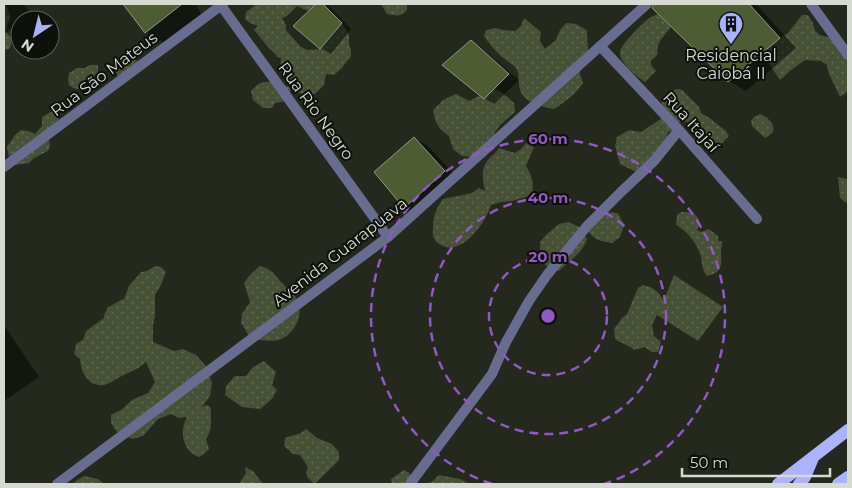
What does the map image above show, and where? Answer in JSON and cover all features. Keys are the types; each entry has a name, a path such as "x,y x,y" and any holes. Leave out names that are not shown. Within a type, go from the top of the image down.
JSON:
{"main road":[{"path":"778,484 848,430"},
{"path":"799,484 805,477 814,456"},
{"path":"838,484 848,477"}],"street":[{"name":"Rua São Mateus","path":"4,167 221,4"},
{"name":"Rua Rio Negro","path":"221,4 388,237"},
{"name":"Avenida Guarapuava","path":"57,484 388,237 647,4"},
{"path":"811,4 848,55"},
{"name":"Rua Itajaí","path":"600,46 679,130 758,219"},
{"path":"410,484 492,374 506,342 529,301 547,275 587,226 654,161 679,130"}],"green space":[{"path":"257,4 324,4 311,11 297,6 287,16 282,18 286,25 286,30 300,46 307,50 320,49 326,42 327,33 337,29 342,23 349,35 351,56 334,75 326,74 324,85 315,94 304,95 291,89 291,83 280,67 281,58 277,57 269,49 254,30 258,26 245,19 246,12"},
{"path":"381,4 407,4 407,10 398,15 387,14"},
{"path":"4,6 6,6 10,15 6,32 10,36 10,48 4,50"},
{"path":"658,14 671,27 659,43 658,54 651,61 651,65 656,71 645,82 625,65 620,52 624,44 638,28 651,17"},
{"path":"802,15 808,15 815,31 820,35 831,38 848,50 848,91 840,97 829,74 827,65 821,61 805,60 780,80 762,53 788,33"},
{"path":"524,18 541,32 540,41 545,49 556,40 560,30 566,23 576,24 587,30 588,57 581,64 580,74 583,83 570,98 554,109 532,102 523,96 516,68 497,52 484,36 486,30 495,28 515,31 521,26"},
{"path":"121,55 132,57 140,64 118,77 114,68"},
{"path":"90,65 98,65 98,73 85,86 79,89 69,85 69,73 77,68 85,68"},
{"path":"265,82 274,82 291,89 286,100 275,103 272,108 263,108 253,100 251,91 260,83"},
{"path":"490,87 500,91 514,103 515,112 495,132 493,143 477,157 462,156 454,150 449,136 440,129 435,120 433,110 443,100 456,94 469,101"},
{"path":"678,89 682,90 699,107 701,113 726,131 729,136 717,148 711,151 706,148 696,131 689,124 692,122 674,122 679,130 668,132 666,145 640,174 620,164 615,146 617,137 629,130 641,132 665,116 662,109 662,98 669,92"},
{"path":"52,111 56,113 59,120 48,135 50,146 48,151 34,158 29,163 16,165 9,157 7,147 15,135 21,130 35,134 42,126 42,117"},
{"path":"760,114 771,122 774,129 765,138 752,126 751,121"},
{"path":"526,143 534,147 526,166 532,180 532,195 491,205 473,235 459,246 443,246 438,243 434,239 433,234 434,220 437,209 443,199 472,193 479,188 485,191 483,171 489,159 499,148 515,153"},
{"path":"848,175 848,203 840,198 838,177 847,179"},
{"path":"602,212 618,213 624,225 620,237 612,243 596,239 588,231"},
{"path":"681,212 695,215 700,223 697,230 701,232 709,229 718,236 718,241 722,241 721,266 715,273 707,276 703,269 700,252 695,243 688,234 676,225 677,215"},
{"path":"569,222 579,227 587,239 579,253 559,271 544,264 540,242 559,224"},
{"path":"155,266 161,267 166,272 155,295 153,342 174,351 183,349 196,355 206,366 212,383 210,396 202,407 207,405 211,408 211,427 206,439 209,449 199,457 189,450 184,440 183,428 187,417 179,418 171,414 158,419 143,436 133,439 117,432 111,423 111,415 121,410 132,400 148,393 155,382 146,362 137,369 110,383 98,385 86,378 80,359 74,354 76,344 83,340 86,331 104,318 108,307 124,299 129,286 141,272"},
{"path":"260,266 274,273 296,297 299,305 299,318 293,329 284,338 278,340 251,339 241,323 242,314 250,302 244,283"},
{"path":"674,275 723,307 698,341 657,315 652,325 654,336 661,342 658,352 651,351 645,347 634,350 615,339 614,329 627,314 638,288 643,285 650,287 664,300"},
{"path":"264,361 276,372 272,385 277,390 272,399 260,409 242,407 225,395 226,386 235,376 246,376 253,367"},
{"path":"306,429 317,438 332,444 339,452 339,460 315,484 308,478 306,473 308,467 300,455 293,454 284,446 285,438 301,433"},
{"path":"245,467 253,471 263,484 239,484 246,473"},
{"path":"404,470 419,484 392,484 391,479"},
{"path":"439,475 460,479 470,484 424,484 432,482"},
{"path":"84,476 98,479 104,484 73,484"}],"building":[{"path":"123,4 182,4 145,33"},
{"path":"316,4 323,4 342,23 320,49 293,26"},
{"name":"Residencial Caiobá II","path":"654,4 749,4 780,38 728,82 652,8"},
{"path":"471,40 509,74 484,99 442,65"},
{"path":"414,137 445,171 404,208 374,172"}],"place":[{"name":"Residencial Caiobá II","path":"731,45"}]}
